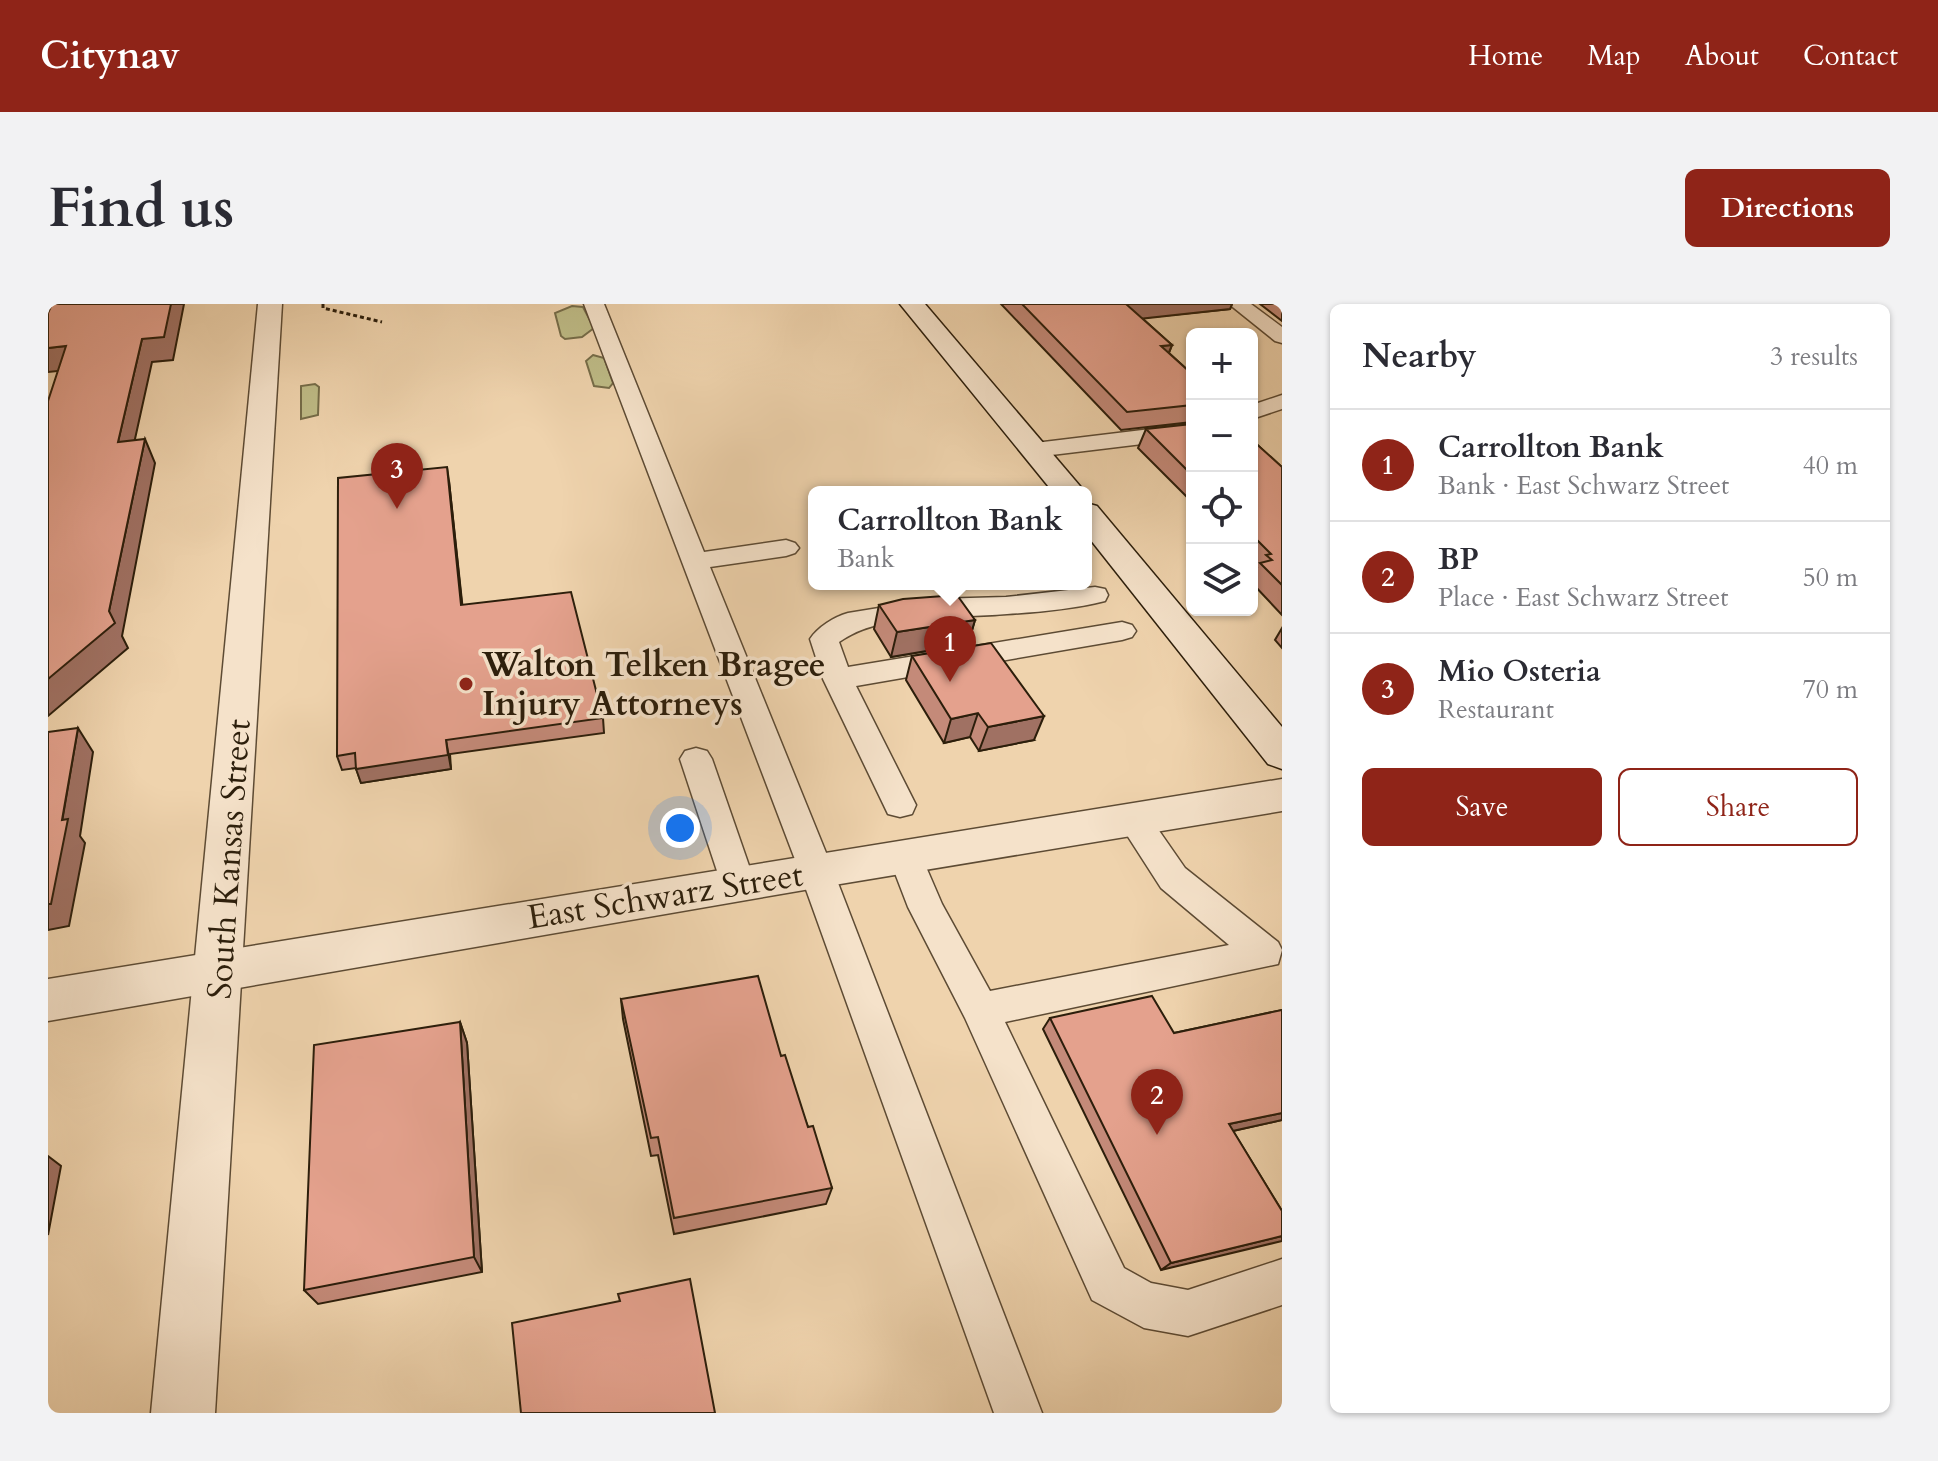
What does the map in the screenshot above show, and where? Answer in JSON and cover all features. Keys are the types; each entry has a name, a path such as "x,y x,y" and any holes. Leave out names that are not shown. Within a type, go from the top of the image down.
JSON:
{"street":[{"name":"South Kansas Street","path":"183,1413 270,304"},
{"path":"912,304 1064,486"},
{"path":"1092,520 1282,754"},
{"name":"East Schwarz Street","path":"48,1000 905,855 1282,795"}],"lane":[{"path":"594,304 816,870 1018,1413"},
{"path":"1239,304 1282,337"},
{"path":"1258,410 1282,402"},
{"path":"1035,450 1186,432"},
{"path":"695,561 786,548"},
{"path":"834,669 1108,612 1006,606 934,608 848,622 824,639 834,669 900,805"},
{"path":"696,759 738,883"},
{"path":"1132,818 1173,878 1276,960"},
{"path":"905,855 926,907 980,1010 1108,1284 1144,1305 1188,1313 1282,1282"},
{"path":"980,1010 1276,960"}],"path":[{"path":"323,304 323,308 382,322"}],"shaded area":[{"path":"572,306 583,307 594,328 582,337 565,339 561,336 555,313"},
{"path":"593,355 604,358 613,383 609,388 594,386 586,361"},
{"path":"315,384 319,387 318,415 301,419 301,386"}],"building":[{"path":"52,304 171,304 164,337 142,339 118,442 145,439 109,611 115,623 48,679 48,401 66,346 48,348 48,313"},
{"path":"1022,304 1126,304 1172,345 1161,346 1186,369 1186,406 1127,412"},
{"path":"1186,425 1186,469 1146,429"},
{"path":"1258,445 1282,467 1282,585 1260,563 1272,560 1266,555 1271,554 1258,541"},
{"path":"447,467 461,605 571,592 603,718 446,740 448,755 356,769 355,753 337,756 338,478"},
{"path":"957,595 975,620 897,632 879,605 903,599"},
{"path":"991,643 1044,716 988,727 978,713 951,719 912,656"},
{"path":"78,728 62,820 68,819 51,904 48,904 48,732"},
{"path":"758,976 781,1056 785,1055 808,1127 813,1126 832,1188 674,1218 658,1137 651,1138 621,999"},
{"path":"1152,996 1174,1033 1282,1010 1282,1113 1229,1124 1282,1211 1282,1236 1171,1263 1050,1018"},
{"path":"460,1022 474,1257 304,1290 314,1045"},
{"path":"690,1279 715,1413 521,1413 512,1323 620,1301 618,1294"}],"place":[{"name":"Mio Osteria","path":"397,509"},
{"name":"Carrollton Bank","path":"950,682"},
{"name":"Walton Telken Bragee Injury Attorneys","path":"466,684"},
{"name":"BP","path":"1157,1135"}]}
